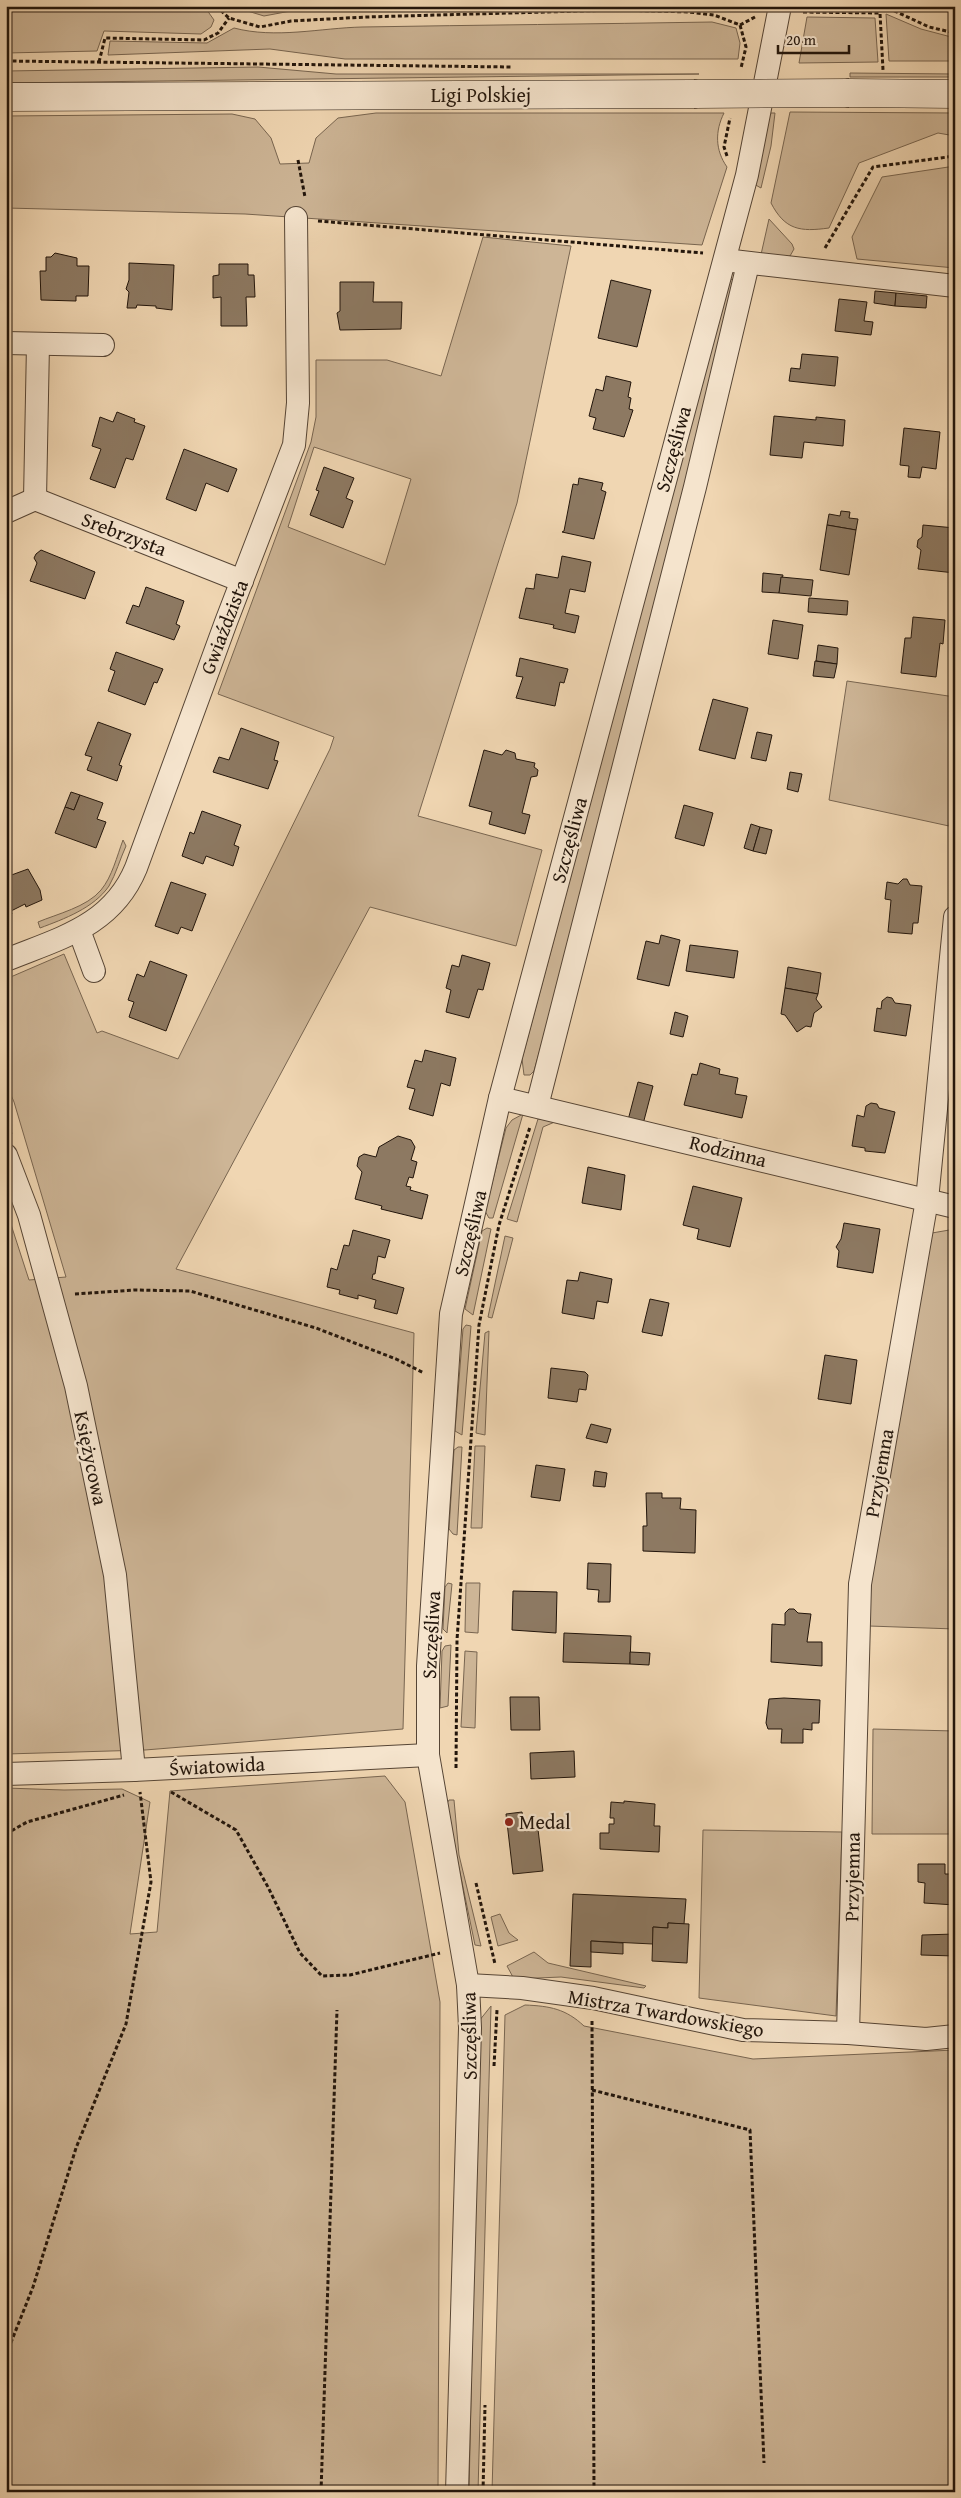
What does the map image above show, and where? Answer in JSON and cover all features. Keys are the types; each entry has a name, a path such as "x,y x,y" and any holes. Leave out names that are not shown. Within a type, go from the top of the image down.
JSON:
{"main road":[{"name":"Ligi Polskiej","path":"6,97 955,94"}],"street":[{"name":"Szczęśliwa","path":"457,2492 471,2056 468,1985 428,1755 428,1666 451,1314 500,1098 715,256 747,175 780,8"},
{"name":"Gwiaździsta","path":"6,960 78,930 112,906 132,877 294,445 298,403 303,219"},
{"path":"715,256 748,264 811,272 955,286"},
{"path":"537,1106 693,496 748,264"},
{"path":"6,343 103,345"},
{"path":"6,512 35,500 38,344"},
{"name":"Srebrzysta","path":"35,500 242,580"},
{"name":"Przyjemna","path":"848,2034 860,1584 927,1200 955,917"},
{"path":"78,930 94,971"},
{"name":"Rodzinna","path":"500,1098 955,1207"},
{"name":"Księżycowa","path":"9,1146 76,1386 115,1575 137,1780"},
{"name":"Światowida","path":"6,1774 137,1780 428,1755"},
{"name":"Mistrza Twardowskiego","path":"468,1985 522,1988 593,1998 743,2030 926,2039 955,2036"}],"path":[{"path":"216,6 229,18 260,27 292,22 446,14 529,14 617,10 689,12 714,15 740,25 746,47 740,75"},
{"path":"843,6 886,7 929,27 955,33"},
{"path":"780,8 880,13 884,70"},
{"path":"99,62 105,38 204,40 218,33 229,18"},
{"path":"6,61 516,67"},
{"path":"725,139 731,111"},
{"path":"811,272 873,167 955,156"},
{"path":"298,160 303,219 715,256"},
{"path":"456,1772 457,1640 479,1326 499,1225 537,1106"},
{"path":"6,1120 9,1146"},
{"path":"71,1294 135,1290 190,1291 316,1328 396,1359 428,1375"},
{"path":"6,1834 27,1822 137,1780 151,1882 126,2024 76,2148 33,2287 6,2355"},
{"path":"168,1790 236,1830 268,1887 300,1953 322,1976 350,1975 461,1948"},
{"path":"474,1873 495,1968"},
{"path":"593,1998 594,2492"},
{"path":"320,2492 337,2010"},
{"path":"592,2090 750,2130 764,2463"}],"shaded area":[{"path":"6,6 204,6 214,20 211,27 201,34 104,31 97,51 6,53"},
{"path":"231,6 312,6 312,7 264,16"},
{"path":"886,14 921,29 955,38 955,61 889,61"},
{"path":"807,17 875,18 878,62 799,63"},
{"path":"712,22 736,28 740,43 738,59 345,59 270,49 108,55 110,41 207,43 234,28 266,33 282,33 362,27"},
{"path":"258,67 336,74 699,74 6,83 6,71"},
{"path":"850,73 955,74 955,77 850,77"},
{"path":"790,112 955,113 955,136 938,133 859,163 829,228 802,229 788,224 782,219 771,203"},
{"path":"376,113 724,113 719,127 718,147 727,167 702,245 245,214 6,208 6,116 232,114 255,119 271,138 280,164 309,163 316,138 338,118"},
{"path":"769,113 775,113 771,146 761,188 752,183"},
{"path":"955,166 955,268 857,259 852,237 882,177"},
{"path":"769,219 792,244 794,249 790,256 775,261 760,259"},
{"path":"483,237 571,246 517,503 418,816 542,850 516,946 370,907 176,1269 414,1333 403,1729 145,1750 6,1754 6,1209 29,1280 66,1277 14,1102 6,1083 6,979 64,954 97,1033 102,1031 178,1059 330,749 334,737 218,694 311,442 316,417 316,360 387,360 441,376","holes":["314,447 411,479 385,565 288,527"]},
{"path":"730,279 734,280 616,777 534,1071 530,1075 524,1075 522,1059"},
{"path":"847,681 955,697 955,773 949,826 829,800"},
{"path":"123,840 126,846 109,886 103,894 78,912 40,928 38,922 88,901 101,890 111,873"},
{"path":"523,1114 493,1218 489,1218 485,1211 506,1128 512,1120"},
{"path":"538,1119 557,1121 543,1127 517,1222 507,1219"},
{"path":"487,1228 491,1229 473,1315 465,1309 482,1231"},
{"path":"955,1229 955,1629 869,1626 871,1581 932,1233"},
{"path":"505,1236 513,1238 492,1318 488,1317"},
{"path":"466,1325 471,1326 462,1435 455,1431 463,1329"},
{"path":"489,1331 485,1435 476,1433 485,1333"},
{"path":"475,1446 485,1446 482,1528 471,1528"},
{"path":"462,1447 457,1535 453,1534 449,1529 454,1450"},
{"path":"448,1583 452,1584 447,1633 443,1629 445,1587"},
{"path":"466,1583 480,1583 478,1633 465,1632"},
{"path":"451,1645 448,1706 440,1708 442,1651 445,1646"},
{"path":"465,1651 477,1652 475,1728 461,1727"},
{"path":"873,1729 955,1731 955,1834 872,1834"},
{"path":"385,1776 405,1802 440,2002 438,2492 6,2492 6,1788 122,1789 150,1802 130,1934 157,1932 170,1791"},
{"path":"449,1800 454,1800 459,1855 481,1946 475,1945 446,1805"},
{"path":"703,1830 842,1832 836,2016 699,1998"},
{"path":"500,1914 509,1933 518,1940 498,1946 491,1917"},
{"path":"534,1952 548,1963 646,1986 644,1988 561,1977 514,1979 507,1966"},
{"path":"525,2005 542,2006 564,2012 584,2026 753,2059 955,2050 955,2492 492,2492 505,2015"},
{"path":"491,2006 478,2492 469,2492 479,2021"}],"building":[{"path":"55,253 77,258 77,266 89,266 88,296 76,296 76,301 41,300 40,271 46,271 46,257 51,257"},
{"path":"129,263 174,265 172,310 156,308 156,306 137,305 136,308 127,308 129,292 126,289 129,280"},
{"path":"219,264 248,264 248,275 254,275 255,297 246,297 247,326 221,326 221,297 213,298 213,276 219,275"},
{"path":"611,280 651,290 637,347 598,338"},
{"path":"340,282 374,282 373,302 402,302 401,329 340,330 337,313 340,311"},
{"path":"875,291 896,293 895,306 874,303"},
{"path":"896,293 927,296 926,308 895,306"},
{"path":"839,299 867,302 864,321 873,322 871,335 835,331"},
{"path":"802,354 838,357 835,386 789,381 791,368 800,369"},
{"path":"606,376 631,382 628,397 631,398 629,409 633,410 624,437 593,429 596,418 589,416 596,389 603,391"},
{"path":"117,412 135,419 134,422 145,426 133,460 126,458 115,488 90,479 101,449 92,446 100,417 113,422"},
{"path":"774,416 816,420 816,417 845,420 843,446 804,442 802,458 770,455"},
{"path":"904,428 940,432 936,469 922,467 920,478 908,477 909,466 900,465"},
{"path":"184,449 237,469 228,492 206,483 196,511 166,499"},
{"path":"324,467 354,478 346,498 353,501 343,528 310,515 319,491 316,490"},
{"path":"579,478 603,483 601,490 606,492 594,539 562,532 564,531 573,484 578,485"},
{"path":"841,511 850,512 849,518 858,519 856,530 827,525 829,514 840,516"},
{"path":"827,525 856,530 849,575 820,570"},
{"path":"923,525 955,528 955,573 918,569 921,550 917,547 918,540 922,537"},
{"path":"41,550 95,572 85,599 30,581 37,563 34,558"},
{"path":"562,556 591,562 585,592 570,589 565,613 579,616 575,633 553,628 554,625 519,618 526,588 534,589 536,574 558,578"},
{"path":"763,573 783,575 779,593 762,592"},
{"path":"781,577 813,580 811,596 779,593"},
{"path":"146,587 184,601 176,624 180,626 174,640 126,623 133,605 139,607"},
{"path":"809,598 848,601 847,615 808,612"},
{"path":"913,617 945,620 943,644 940,643 936,677 901,673 905,638 911,638"},
{"path":"773,620 803,625 798,659 768,654"},
{"path":"818,645 838,648 837,664 816,661"},
{"path":"116,652 163,669 157,683 154,682 145,705 108,691 115,671 110,669"},
{"path":"520,658 568,669 564,683 560,682 555,706 516,698 523,677 516,676"},
{"path":"815,661 837,664 834,678 813,676"},
{"path":"713,699 748,708 735,759 699,750"},
{"path":"98,722 131,734 119,765 122,766 117,781 87,770 92,757 85,755"},
{"path":"241,728 279,742 274,760 278,761 268,789 213,772 219,757 229,760"},
{"path":"757,732 772,735 766,761 751,758"},
{"path":"484,750 502,755 506,750 515,753 516,759 535,763 534,767 538,770 537,776 531,777 522,813 530,815 525,834 489,824 492,812 469,806"},
{"path":"790,772 802,774 798,792 787,789"},
{"path":"71,792 80,795 74,810 65,807"},
{"path":"80,795 103,803 97,819 106,822 96,848 55,833 65,807 74,810"},
{"path":"684,805 713,813 704,846 675,838"},
{"path":"202,811 241,825 234,845 239,847 233,866 206,856 203,864 182,856 190,832 194,834"},
{"path":"751,824 760,827 753,851 744,848"},
{"path":"760,827 772,830 766,854 753,851"},
{"path":"28,869 40,890 42,900 26,907 25,904 11,911 12,914 10,915 8,912 6,913 6,877"},
{"path":"903,879 907,879 910,885 922,886 918,923 913,923 912,934 888,932 891,900 885,899 887,882 898,884"},
{"path":"171,882 206,894 192,931 181,927 178,934 155,926"},
{"path":"661,935 680,940 669,986 637,979 646,941 659,944"},
{"path":"690,945 738,951 734,978 686,971"},
{"path":"462,955 490,963 483,990 478,989 469,1018 446,1012 451,990 446,988 452,965 459,967"},
{"path":"150,961 187,975 166,1031 129,1017 134,1002 128,1000 137,974 144,977"},
{"path":"788,967 821,973 818,994 785,988"},
{"path":"785,988 818,994 816,999 822,1007 814,1013 811,1027 806,1026 797,1032 785,1015 781,1014"},
{"path":"887,997 892,998 895,1003 911,1005 906,1036 874,1031 877,1008 881,1009 882,1001"},
{"path":"675,1012 688,1016 683,1037 670,1034"},
{"path":"425,1050 456,1058 450,1086 441,1083 433,1116 409,1109 415,1089 407,1087 415,1060 422,1062"},
{"path":"700,1063 720,1069 719,1074 738,1078 735,1094 747,1096 742,1118 684,1105 692,1074 697,1075"},
{"path":"638,1082 653,1086 642,1128 627,1124"},
{"path":"871,1103 877,1104 879,1108 895,1112 885,1153 865,1151 865,1148 852,1146 857,1115 864,1117 866,1106"},
{"path":"398,1136 411,1140 415,1147 411,1160 417,1162 413,1178 409,1177 406,1186 411,1187 410,1190 428,1195 422,1219 381,1209 382,1206 355,1199 362,1172 357,1166 359,1157 364,1154 376,1157 379,1147"},
{"path":"588,1167 625,1175 621,1210 582,1203"},
{"path":"693,1186 742,1198 730,1247 697,1239 699,1229 683,1225"},
{"path":"844,1223 880,1229 873,1273 837,1267 839,1251 836,1247 841,1239"},
{"path":"353,1230 390,1240 385,1258 378,1256 375,1274 373,1274 372,1279 404,1288 397,1314 374,1308 376,1300 358,1295 358,1299 339,1294 340,1290 327,1287 331,1268 337,1270 344,1245 349,1246"},
{"path":"580,1272 612,1279 608,1303 597,1301 594,1319 562,1313 567,1280 578,1281"},
{"path":"650,1299 669,1303 662,1336 642,1332"},
{"path":"825,1355 857,1360 851,1404 818,1399"},
{"path":"551,1368 585,1372 588,1375 586,1390 579,1389 577,1402 548,1398"},
{"path":"591,1424 611,1429 607,1443 586,1438"},
{"path":"536,1465 565,1469 560,1501 531,1497"},
{"path":"595,1471 607,1473 605,1487 593,1486"},
{"path":"646,1493 662,1493 662,1498 681,1498 680,1509 696,1510 695,1553 643,1551 643,1526 647,1526"},
{"path":"588,1563 611,1564 610,1602 598,1602 599,1590 587,1589"},
{"path":"513,1591 557,1592 556,1633 512,1630"},
{"path":"789,1609 794,1609 798,1613 811,1614 807,1642 822,1642 822,1666 771,1662 772,1624 785,1625 785,1613"},
{"path":"564,1633 631,1636 630,1664 563,1662"},
{"path":"630,1652 650,1653 649,1665 630,1664"},
{"path":"510,1697 539,1697 540,1730 511,1730"},
{"path":"769,1699 820,1700 819,1723 812,1723 812,1730 803,1729 803,1743 781,1743 782,1729 768,1729 766,1723"},
{"path":"574,1751 575,1777 531,1779 530,1753"},
{"path":"624,1801 655,1804 654,1826 660,1826 659,1852 600,1849 600,1833 609,1833 609,1824 614,1824 614,1818 610,1818 611,1802 624,1803"},
{"path":"522,1812 524,1822 537,1821 543,1871 513,1874 506,1814"},
{"path":"918,1864 945,1864 945,1874 955,1874 955,1905 924,1903 925,1883 918,1882"},
{"path":"573,1894 686,1899 684,1924 668,1923 668,1928 653,1927 653,1944 591,1941 591,1967 570,1966"},
{"path":"668,1923 689,1924 687,1963 652,1961 653,1927 668,1928"},
{"path":"955,1934 955,1956 921,1955 922,1935"},
{"path":"591,1941 623,1943 623,1954 591,1952"}],"place":[{"name":"Medal","path":"509,1822"}]}
